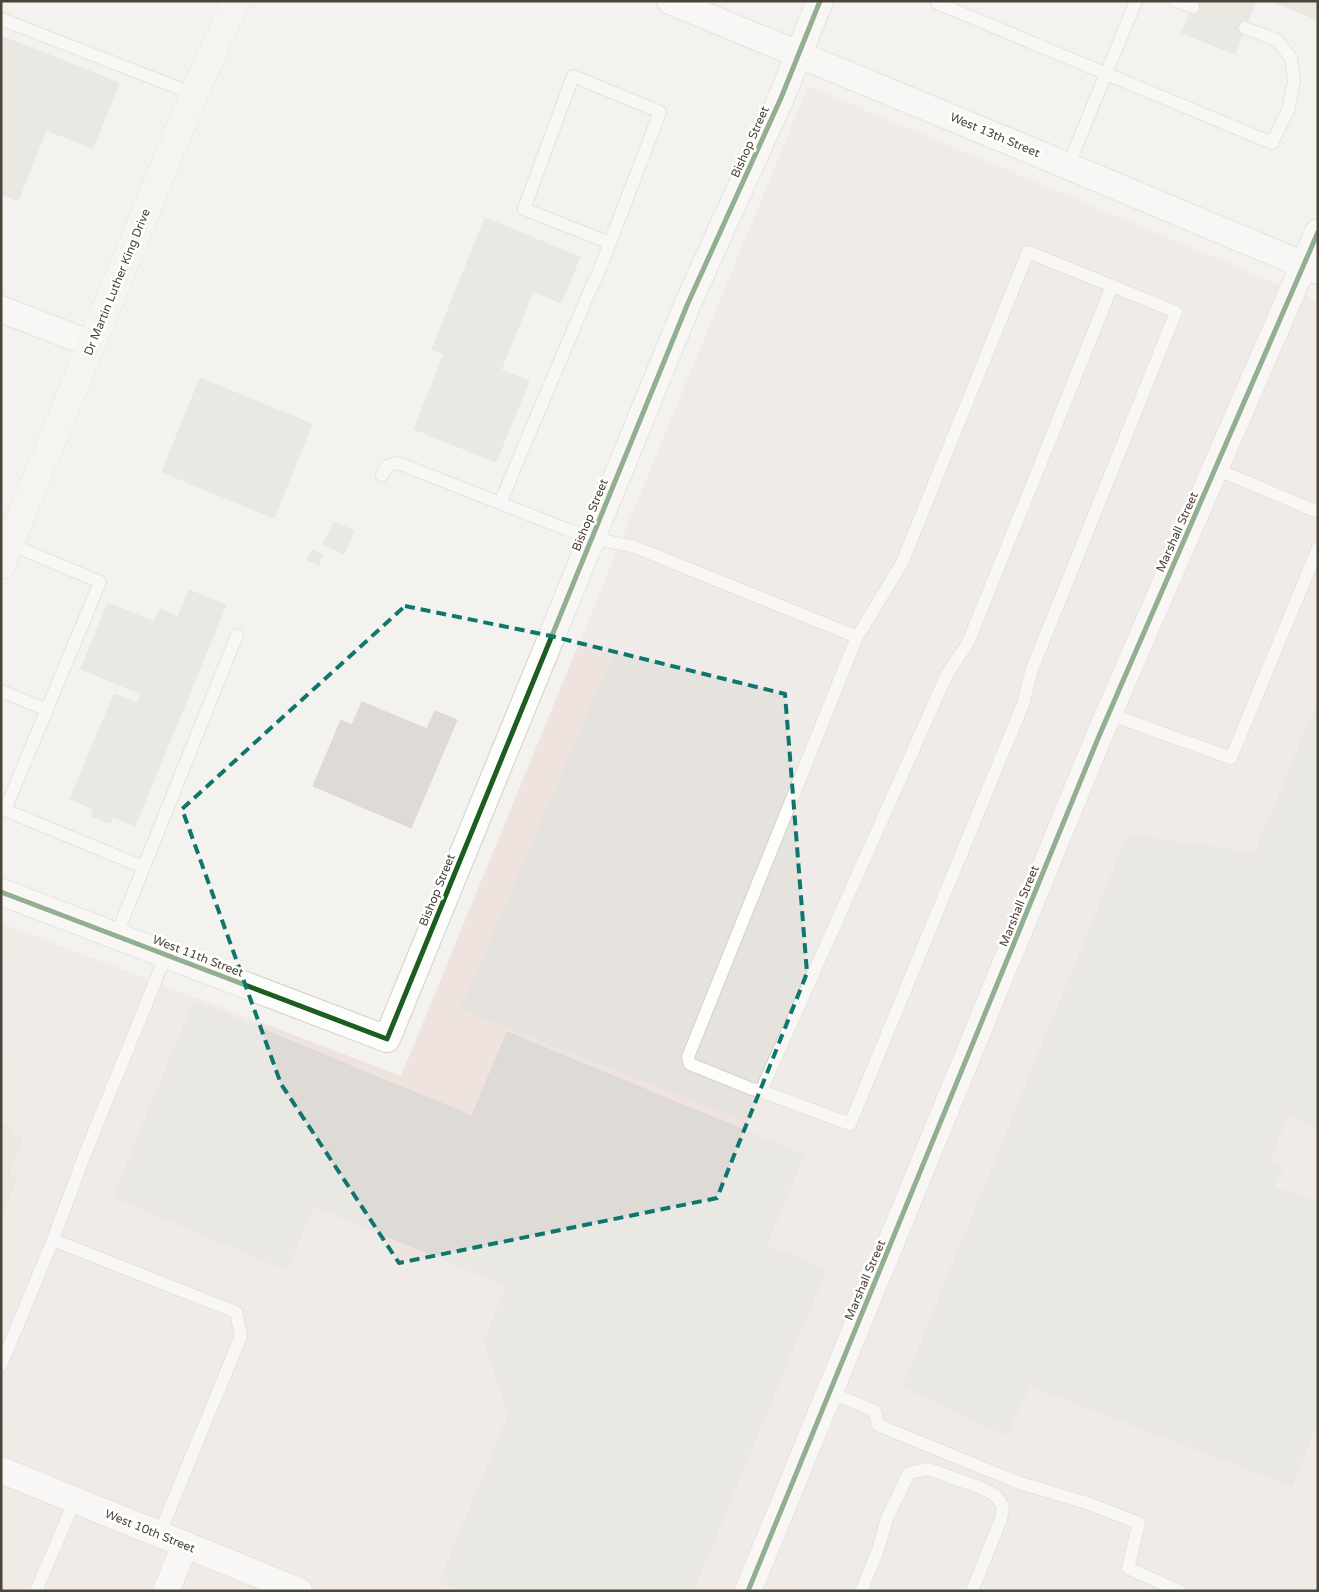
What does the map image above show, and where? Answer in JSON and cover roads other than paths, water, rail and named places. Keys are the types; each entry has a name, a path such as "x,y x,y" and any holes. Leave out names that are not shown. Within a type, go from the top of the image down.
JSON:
{"main road":[{"name":"Dr Martin Luther King Drive","path":"5,554 194,94 236,1"}],"street":[{"name":"West 13th Street","path":"670,1 1311,268"},
{"name":"Bishop Street","path":"387,1039 688,303 780,98 820,1"},
{"name":"Marshall Street","path":"748,1591 828,1392 890,1249 1109,714 1216,469 1311,268 1318,232"},
{"path":"1,309 91,344"},
{"name":"West 11th Street","path":"1,892 387,1039"},
{"name":"West 10th Street","path":"1,1470 300,1591"},
{"path":"166,1591 185,1545"}],"lane":[{"path":"938,1 937,3 1001,31 1272,142 1288,110 1294,81 1291,58 1277,40 1245,28"},
{"path":"1068,166 1136,1"},
{"path":"1176,1 1193,7"},
{"path":"1,20 194,94"},
{"path":"500,502 598,274 610,243 660,112 574,76 524,209 610,243"},
{"path":"1028,252 1112,286 1176,312 1032,669 1023,704 850,1124 752,1089 690,1064 688,1057 857,637 902,563 1028,252"},
{"path":"761,1091 947,674 968,643 1112,286"},
{"path":"382,475 387,466 398,463 500,502 566,530 634,547 857,637"},
{"path":"1216,469 1318,512"},
{"path":"1109,714 1231,758 1318,548"},
{"path":"5,554 100,582 5,810 143,867"},
{"path":"116,936 237,635"},
{"path":"1,692 47,710"},
{"path":"1,1365 53,1240 83,1158 166,955"},
{"path":"53,1240 236,1312 241,1336 159,1534"},
{"path":"828,1392 875,1411 878,1425 912,1440 1017,1482 1087,1503 1139,1523 1128,1568 1179,1591"},
{"path":"861,1591 878,1550 887,1518 909,1473 928,1469 979,1487 995,1495 1003,1506 1001,1520 972,1591"},
{"path":"36,1591 74,1500"}]}
